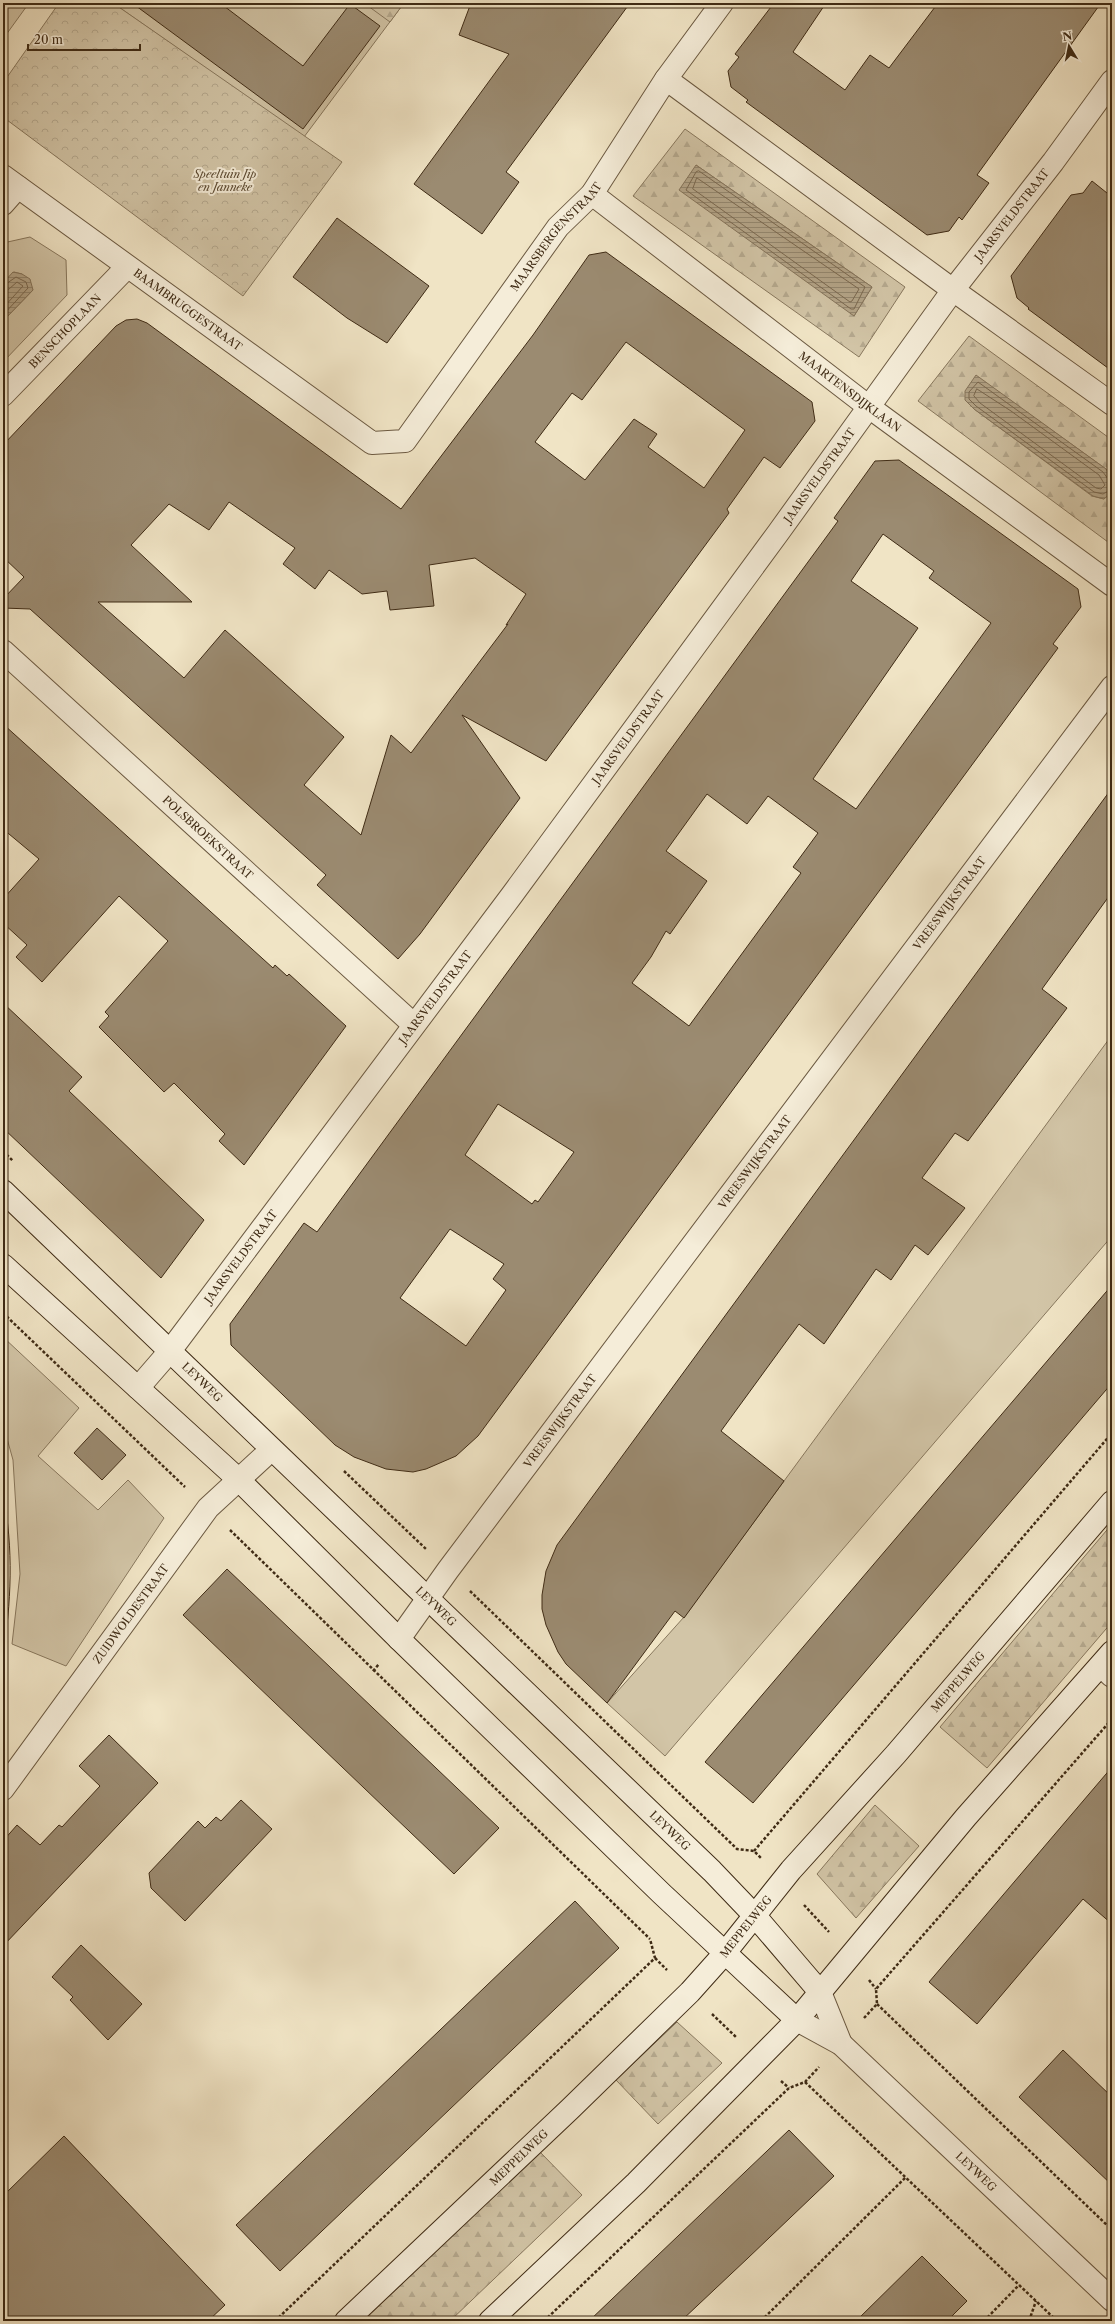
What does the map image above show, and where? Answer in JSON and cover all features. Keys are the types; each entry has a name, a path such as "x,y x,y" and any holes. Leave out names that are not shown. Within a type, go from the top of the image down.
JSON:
{"street":[{"name":"MAARSBERGENSTRAAT","path":"372,443 405,441 558,228 592,194 666,79 722,3"},
{"path":"666,79 953,290 1112,404"},
{"name":"JAARSVELDSTRAAT","path":"138,1388 170,1351 413,1024 512,895 870,407 953,290 1053,162 1112,81"},
{"path":"3,204 10,182"},
{"name":"BAAMBRUGGESTRAAT","path":"10,182 372,443"},
{"name":"MAARTENSDIJKLAAN","path":"592,194 870,407 1112,585"},
{"name":"BENSCHOPLAAN","path":"3,395 127,267"},
{"name":"POLSBROEKSTRAAT","path":"3,651 413,1024"},
{"name":"VREESWIJKSTRAAT","path":"399,1639 448,1570 1112,687"},
{"name":"LEYWEG","path":"3,1191 271,1450 429,1598 712,1871 755,1916 820,1992 841,2044"},
{"name":"LEYWEG","path":"3,1265 238,1479 399,1639 724,1954 797,2020 841,2044 1112,2300"},
{"name":"ZUIDWOLDESTRAAT","path":"3,1789 208,1508 271,1450"},
{"name":"MEPPELWEG","path":"346,2321 570,2109 690,1992 724,1954 782,1881 896,1754 1112,1502"},
{"path":"490,2321 636,2183 760,2060 797,2020 966,1817 1108,1665"}],"path":[{"path":"3,1314 208,1508 650,1939 654,1958 789,2088"},
{"path":"754,1851 1112,1433"},
{"path":"340,1468 737,1849 754,1851 850,1955 876,1989 877,2004 1112,2230"},
{"path":"876,1989 1112,1719"},
{"path":"275,2321 654,1958"},
{"path":"544,2321 789,2088 805,2082 877,2004"},
{"path":"805,2082 1057,2321"},
{"path":"761,2321 906,2177"},
{"path":"984,2321 1019,2285"},
{"path":"1029,2321 1036,2301"},
{"path":"548,2318 551,2321"}],"green space":[{"path":"3,3 29,3 3,39"},
{"name":"Speeltuin Jip en Janneke","path":"59,3 113,3 342,162 243,296 3,117 3,83"},
{"path":"113,3 404,3 304,137"},
{"path":"364,3 404,3 390,22"},
{"path":"685,129 905,287 859,357 633,196","holes":["696,165 872,287 854,316"]},
{"path":"30,237 66,260 67,295 3,362 3,321 33,290 22,274 14,272 3,283 3,243"},
{"path":"969,336 1112,440 1112,478 1106,469 976,376 974,409 1092,496 1104,499 1112,489 1112,545 918,401"},
{"path":"1112,1035 1112,1236 665,1756 607,1703 684,1617"},
{"path":"3,1337 79,1408 38,1456 98,1510 128,1480 164,1518 66,1666 12,1644 20,1574 13,1460 3,1424"},
{"path":"1112,1524 1112,1622 987,1768 940,1727"},
{"path":"875,1805 919,1846 856,1918 817,1874"},
{"path":"677,2022 722,2063 658,2124 616,2080"},
{"path":"540,2152 582,2195 450,2321 363,2321"}],"water":[{"path":"696,165 872,287 854,316 679,190"},
{"path":"13,272 22,274 30,279 33,290 3,321 3,283"},
{"path":"976,375 1106,469 1112,478 1111,493 1104,499 1093,496 974,409 965,400 965,391"}],"building":[{"path":"132,3 220,3 303,66 350,4 380,26 303,129"},
{"path":"471,3 630,3 506,172 519,182 482,234 414,184 509,54 459,35"},
{"path":"774,3 826,3 793,52 845,90 870,55 889,68 938,3 1101,3 977,175 989,183 962,220 959,217 949,231 927,235 746,102 748,100 731,87 728,71 739,57 735,54"},
{"path":"1092,181 1112,197 1112,371 1028,309 1029,308 1017,298 1011,276 1071,195 1083,193"},
{"path":"337,218 429,286 387,343 347,318 293,277"},
{"path":"606,252 812,402 815,421 780,468 764,457 727,509 729,513 546,761 462,715 520,798 420,934 398,959 317,885 326,875 30,609 3,608 3,599 24,577 3,557 3,445 116,326 126,320 137,319 147,323 401,509 533,335 589,255","holes":["626,342 745,430 704,488 648,447 657,434 634,419 585,480 535,442 572,393 582,400","229,502 295,548 283,564 315,589 329,570 362,594 387,591 390,610 434,606 429,565 475,558 526,594 506,625 508,624 411,753 391,735 361,835 304,785 344,737 225,630 184,678 98,602 192,602 131,545 169,504 209,530"]},
{"path":"899,460 1078,589 1081,607 1053,644 1058,648 478,1436 456,1456 426,1469 413,1472 386,1469 354,1457 335,1445 231,1345 230,1324 304,1223 317,1232 838,521 834,518 875,461","holes":["883,534 934,571 929,578 991,623 856,809 813,779 918,628 851,581","707,794 747,824 768,796 818,833 793,867 801,873 689,1026 632,983 651,957 666,931 670,934 707,881 666,851","498,1104 574,1152 538,1202 535,1200 532,1204 465,1155","450,1229 504,1264 493,1279 506,1290 466,1346 400,1298"]},
{"path":"3,724 273,968 275,965 287,976 289,974 346,1026 244,1165 219,1141 225,1134 174,1083 164,1092 99,1027 109,1016 105,1012 168,941 119,896 42,982 16,957 27,945 3,923 3,899 39,859 3,829"},
{"path":"1112,788 1112,892 1042,989 1067,1008 968,1141 955,1133 922,1178 965,1208 928,1255 915,1245 891,1280 876,1269 824,1344 799,1324 721,1431 784,1481 684,1618 675,1611 607,1703 566,1664 558,1652 546,1625 542,1609 542,1595 546,1571 557,1545"},
{"path":"3,1003 82,1077 69,1091 204,1220 161,1278 3,1128"},
{"path":"1112,1285 1112,1383 753,1803 705,1762"},
{"path":"97,1428 126,1455 102,1480 74,1453"},
{"path":"227,1569 499,1828 454,1874 183,1615"},
{"path":"109,1735 158,1783 3,1946 3,1841 17,1825 40,1845 59,1825 62,1827 100,1786 79,1766"},
{"path":"1112,1767 1112,1924 1083,1899 977,2024 929,1982"},
{"path":"241,1800 272,1829 185,1921 151,1888 149,1873 198,1821 205,1828 216,1817 221,1821"},
{"path":"575,1901 619,1948 280,2271 236,2225"},
{"path":"81,1945 142,2004 108,2040 70,2000 73,1997 52,1977"},
{"path":"1063,2050 1112,2097 1112,2185 1019,2097"},
{"path":"789,2130 834,2176 681,2321 589,2321"},
{"path":"64,2136 225,2305 208,2321 3,2321 3,2196"},
{"path":"922,2256 967,2301 947,2321 856,2321"}],"tram line":[{"path":"3,1494 9,1535 10,1556 8,1616 3,1657"}]}
